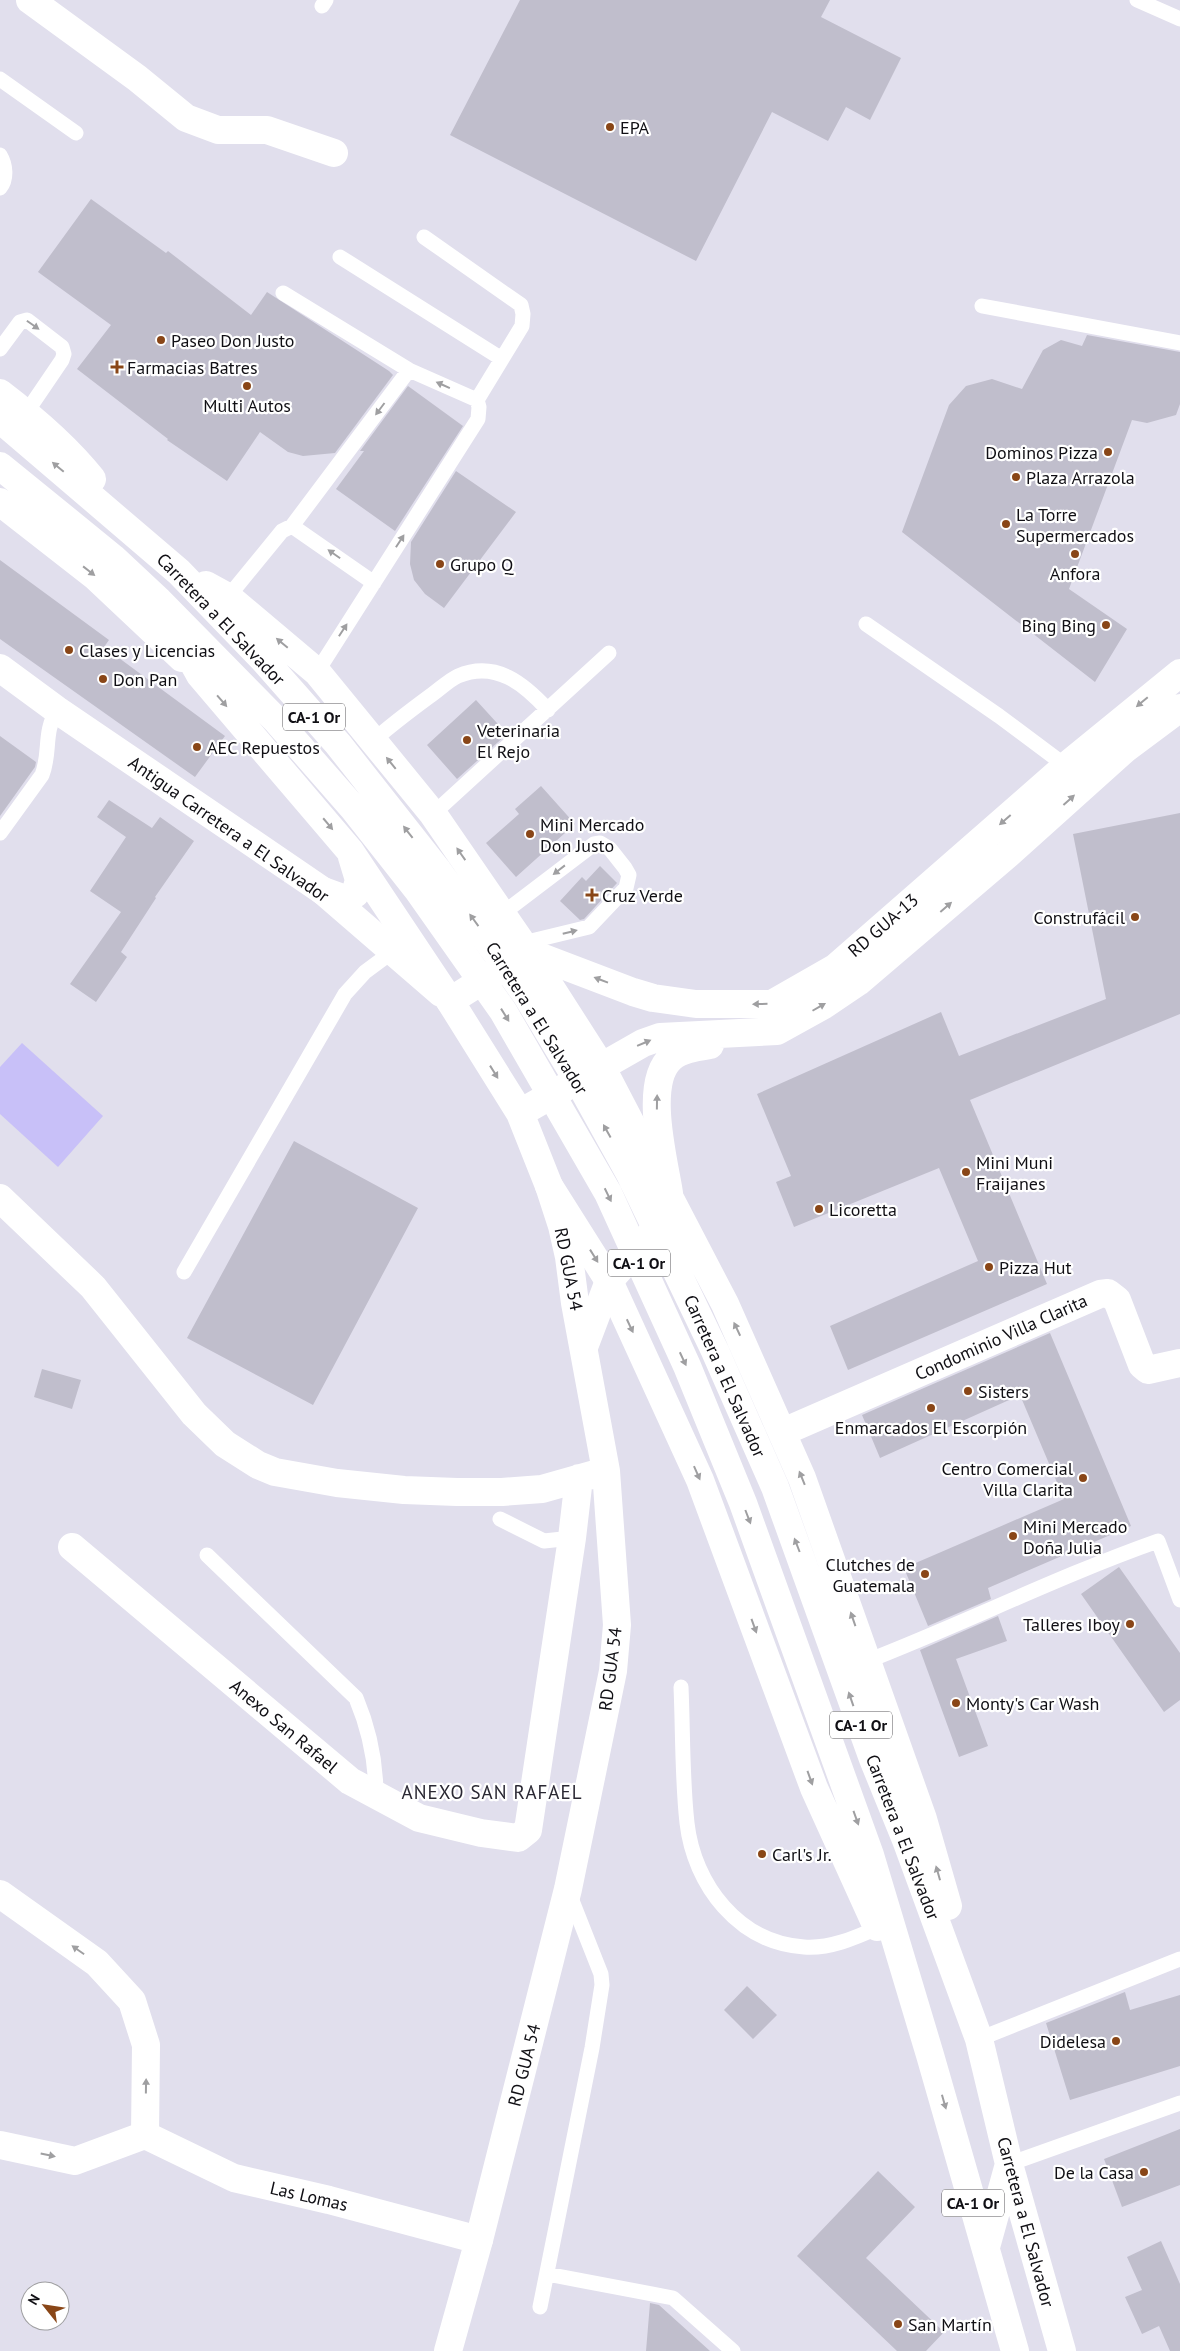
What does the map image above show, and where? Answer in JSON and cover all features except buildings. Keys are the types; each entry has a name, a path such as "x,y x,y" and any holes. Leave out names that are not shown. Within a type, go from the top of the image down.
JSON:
{"main road":[{"path":"30,0 137,78 186,118 218,130 267,130 334,153"},
{"path":"0,393 13,416 74,456 192,560 228,597 317,672 433,814 525,948 595,1070 669,1210 726,1304 783,1432 826,1540 923,1819 960,1950 979,2039"},
{"name":"Carretera a El Salvador","path":"13,416 135,533 179,572 262,658 338,744 438,871 527,996 584,1091 630,1174 715,1351 775,1487 873,1759 906,1840 979,2039 1009,2164 1062,2351"},
{"path":"74,456 135,533"},
{"name":"Carretera a El Salvador","path":"0,466 114,558 159,601 277,721 354,809 416,889 503,1011 608,1193 711,1422 771,1577 870,1855 1015,2351"},
{"path":"0,502 96,577 200,675"},
{"path":"23,520 114,558"},
{"path":"179,572 228,597"},
{"path":"159,601 200,675"},
{"name":"Antigua Carretera a El Salvador","path":"0,668 58,710 323,891 450,1001"},
{"name":"RD GUA-13","path":"525,948 653,998 696,1004 772,1004 835,968 1066,766 1180,672"},
{"name":"RD GUA 54","path":"200,675 350,851 450,1001 527,1109 569,1257 575,1302 606,1471 617,1625 613,1671 568,1889 479,2240 448,2351"},
{"name":"RD GUA-13","path":"527,1109 643,1043 660,1037 777,1031 858,982 1008,854 1125,749 1180,708"},
{"path":"323,891 345,899 356,894 359,880 350,851"},
{"path":"450,1001 525,948"},
{"path":"584,1347 612,1278 669,1210 657,1113 658,1080 664,1065 672,1057 688,1050 777,1031"},
{"path":"549,1186 612,1278 700,1480 814,1788 877,1928 930,2055"},
{"path":"0,1198 88,1282 194,1414 234,1452 275,1472 337,1484 404,1490 502,1492 542,1490 606,1471"},
{"name":"Condominio Villa Clarita","path":"783,1432 1100,1294 1108,1293 1117,1300 1142,1365 1148,1370 1155,1370 1180,1364"},
{"path":"572,1538 579,1478"},
{"name":"Anexo San Rafael","path":"72,1546 350,1781 418,1818 481,1833 518,1838 528,1830 572,1538"},
{"path":"0,1894 97,1963 132,2002 146,2045 145,2135 74,2161 0,2145"},
{"name":"Las Lomas","path":"145,2135 234,2178 329,2200 479,2240"},
{"path":"1009,2164 986,2247 1004,2266 1027,2351"}],"lane":[{"path":"1137,0 1180,19"},
{"path":"0,78 76,133"},
{"path":"0,155 3,160 5,173 3,184 0,188"},
{"path":"317,672 478,419 479,408 477,400 522,326 523,314 521,306 424,238"},
{"path":"340,257 502,359"},
{"path":"283,293 409,370 477,400"},
{"path":"982,306 1180,342"},
{"path":"0,349 20,322 27,320 62,347 64,354 62,360 13,416"},
{"path":"228,597 282,530 292,526 409,370"},
{"path":"292,526 374,583"},
{"path":"866,624 999,716 1066,766"},
{"path":"433,814 610,653"},
{"path":"373,741 396,721 458,676 483,671 498,672 516,680 531,691 548,710"},
{"path":"0,833 42,775 46,765 46,739 50,722 58,710"},
{"path":"502,914 594,844 600,843 610,849 625,868 629,875 626,888 588,927 525,948"},
{"path":"184,1272 345,994 365,972 392,952"},
{"path":"500,1520 544,1541 572,1538"},
{"path":"867,1661 935,1634 1123,1553 1158,1541 1180,1600"},
{"path":"207,1555 356,1698 365,1720 374,1763 376,1795"},
{"path":"681,1687 687,1824 699,1870 720,1904 751,1932 778,1943 805,1947 829,1945 877,1928"},
{"path":"540,2307 592,2048 602,1985 601,1974 568,1889"},
{"path":"979,2039 1180,1959"},
{"path":"1009,2164 1180,2103"},
{"path":"546,2274 673,2298 733,2351"}],"shaded area":[{"path":"22,1043 103,1116 58,1167 0,1114 0,1067"}],"place":[{"name":"EPA","path":"610,127"},
{"name":"Paseo Don Justo","path":"161,340"},
{"name":"Farmacias Batres","path":"117,367"},
{"name":"Multi Autos","path":"247,386"},
{"name":"Dominos Pizza","path":"1108,452"},
{"name":"Plaza Arrazola","path":"1016,477"},
{"name":"La Torre Supermercados","path":"1006,524"},
{"name":"Anfora","path":"1075,554"},
{"name":"Grupo Q","path":"440,564"},
{"name":"Bing Bing","path":"1106,625"},
{"name":"Clases y Licencias","path":"69,650"},
{"name":"Don Pan","path":"103,679"},
{"name":"Veterinaria El Rejo","path":"467,740"},
{"name":"AEC Repuestos","path":"197,747"},
{"name":"Mini Mercado Don Justo","path":"530,834"},
{"name":"Cruz Verde","path":"592,895"},
{"name":"Construfácil","path":"1135,917"},
{"name":"Mini Muni Fraijanes","path":"966,1172"},
{"name":"Licoretta","path":"819,1209"},
{"name":"Pizza Hut","path":"989,1267"},
{"name":"Sisters","path":"968,1391"},
{"name":"Enmarcados El Escorpión","path":"931,1408"},
{"name":"Centro Comercial Villa Clarita","path":"1083,1478"},
{"name":"Mini Mercado Doña Julia","path":"1013,1536"},
{"name":"Clutches de Guatemala","path":"925,1574"},
{"name":"Talleres Iboy","path":"1130,1624"},
{"name":"Monty's Car Wash","path":"956,1703"},
{"name":"Carl's Jr.","path":"762,1854"},
{"name":"Didelesa","path":"1116,2041"},
{"name":"De la Casa","path":"1144,2172"},
{"name":"San Martín","path":"898,2324"}],"district":[{"name":"ANEXO SAN RAFAEL","path":"492,1792"}]}
